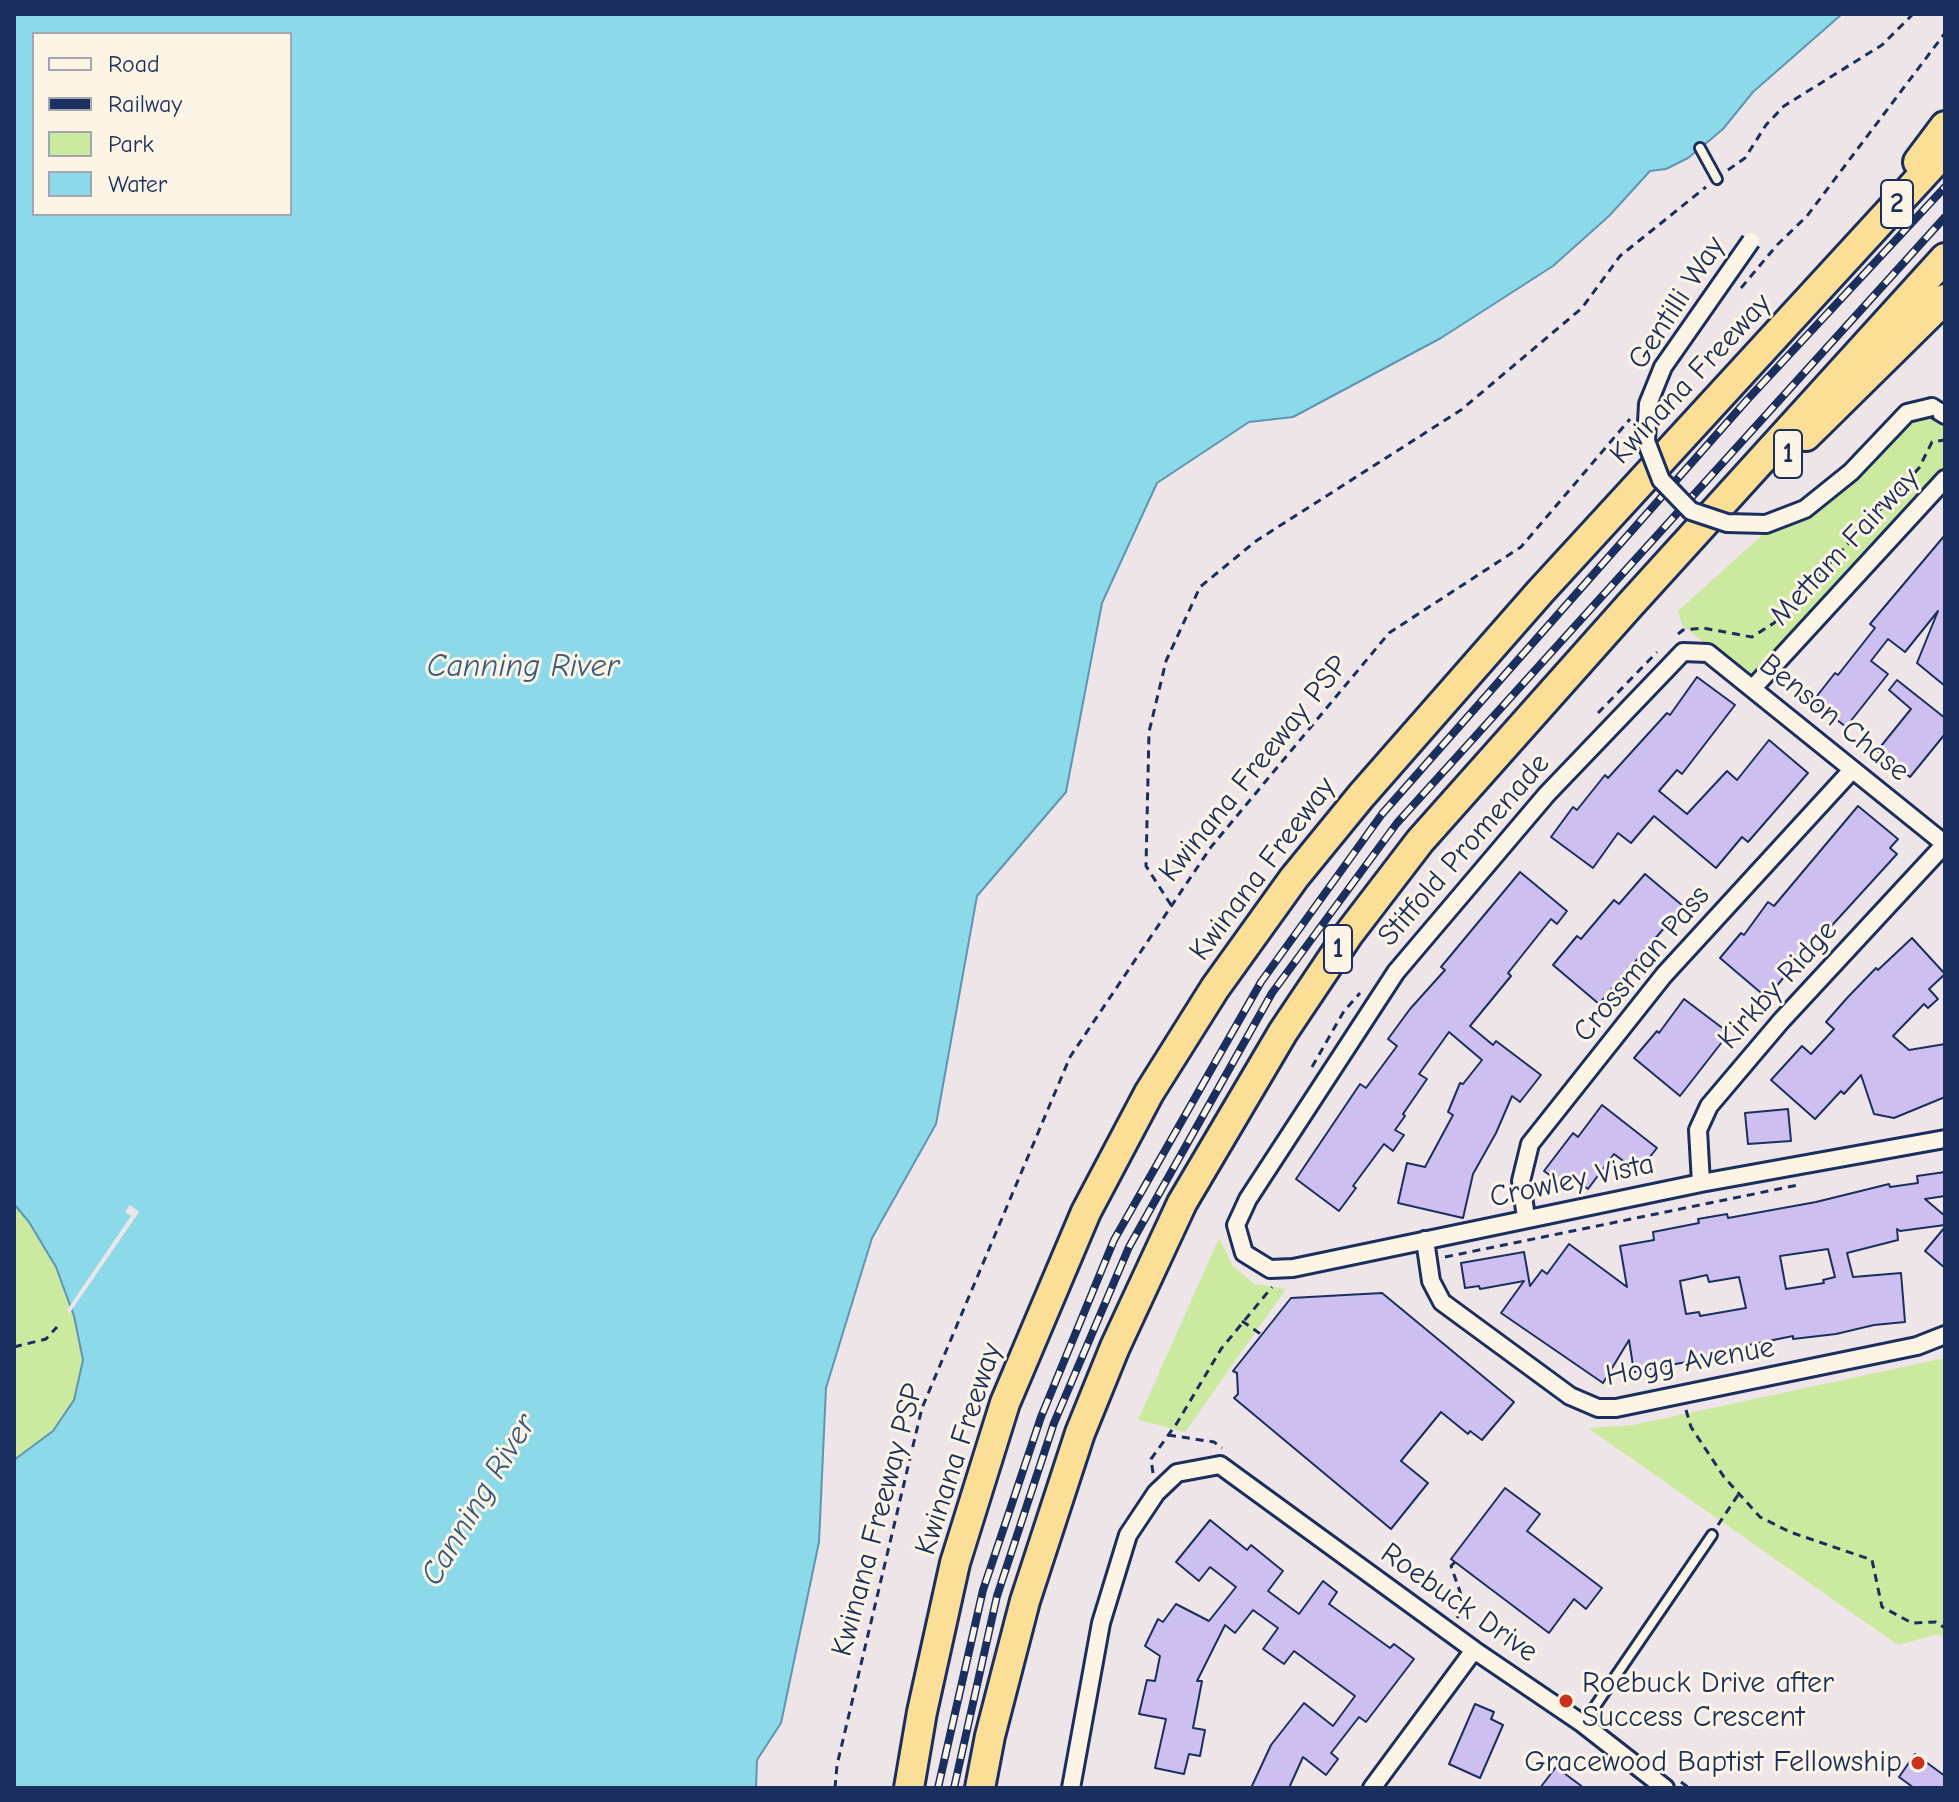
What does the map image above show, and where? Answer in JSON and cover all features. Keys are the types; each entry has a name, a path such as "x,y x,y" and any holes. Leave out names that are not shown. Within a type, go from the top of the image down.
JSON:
{"highway":[{"path":"1849,256 1945,126"},
{"name":"Kwinana Freeway","path":"909,1788 922,1712 955,1563 1005,1403 1086,1212 1149,1093 1251,936 1361,796 1540,592 1945,151"},
{"name":"1","path":"980,1788 990,1736 1025,1601 1060,1490 1115,1347 1182,1203 1283,1032 1348,935 1420,841 1945,258"},
{"name":"1","path":"1629,606 1945,299"}],"street":[{"name":"Gentilli Way","path":"1751,241 1663,367 1648,404 1646,441 1661,480 1691,511 1727,523 1766,524 1805,509 1851,472 1907,413 1938,411"},
{"name":"Mettam Fairway","path":"1753,688 1945,479"},
{"name":"Benson Chase","path":"1678,645 1708,653 1945,844"},
{"name":"Stitfold Promenade","path":"1236,1225 1248,1199 1396,972 1678,645"},
{"name":"Crossman Pass","path":"1526,1218 1521,1181 1530,1144 1664,975 1852,770"},
{"name":"Kirkby Ridge","path":"1701,1183 1698,1130 1709,1106 1781,1021 1945,844"},
{"name":"Crowley Vista","path":"1236,1225 1244,1253 1270,1269 1293,1268 1701,1183 1945,1139"},
{"name":"Hogg Avenue","path":"1425,1240 1431,1281 1442,1302 1578,1401 1598,1408 1616,1408 1917,1346 1945,1335"},
{"name":"Roebuck Drive","path":"1156,1493 1177,1473 1220,1465 1474,1650 1583,1724 1665,1788"},
{"path":"1071,1788 1101,1623 1128,1535 1156,1493"},
{"path":"1372,1788 1474,1650"}],"lane":[{"path":"1700,148 1717,179"},
{"path":"1583,1724 1712,1535"}],"path":[{"path":"1171,905 1146,866 1149,732 1166,661 1200,587 1256,541 1461,410 1582,308 1620,256 1745,158 1766,125 1784,106 1882,45 1913,14"},
{"path":"1736,294 1777,245 1807,216 1945,33"},
{"name":"Kwinana Freeway PSP","path":"835,1788 837,1765 922,1408 1070,1057 1211,847 1389,633 1521,547 1634,414"},
{"path":"1678,645 1683,630 1703,628 1752,637 1774,623 1919,468 1932,442 1945,440"},
{"path":"1598,714 1645,662 1664,646"},
{"path":"1305,1078 1344,1011 1365,987"},
{"path":"1426,1261 1808,1183"},
{"path":"1156,1493 1151,1459 1177,1423 1221,1349 1276,1283 1264,1281"},
{"path":"1242,1321 1262,1335"},
{"path":"14,1347 46,1339 57,1327"},
{"path":"1681,1395 1691,1427 1724,1477 1760,1517 1790,1532 1872,1560 1882,1607 1912,1623 1936,1622 1945,1628"},
{"path":"1712,1535 1739,1494"},
{"path":"1448,1631 1465,1606 1451,1566 1455,1562"}],"green space":[{"path":"1935,414 1945,421 1945,472 1752,681 1682,625 1678,611 1770,528 1911,418"},
{"path":"14,1204 29,1222 56,1267 74,1316 83,1360 74,1400 53,1431 14,1460"},
{"path":"1219,1238 1233,1266 1254,1284 1286,1289 1185,1432 1138,1420"},
{"path":"1945,1358 1945,1639 1938,1634 1898,1645 1588,1428 1633,1425"}],"water":[{"name":"Canning River","path":"14,14 1842,14 1753,92 1723,129 1688,158 1666,169 1650,171 1609,216 1553,266 1441,338 1293,417 1249,422 1157,483 1102,603 1066,792 977,896 936,1124 872,1238 826,1388 819,1542 781,1723 757,1760 756,1788 14,1788 14,1460 53,1431 74,1400 83,1360 74,1316 56,1267 29,1222 14,1204"}],"pier":[{"path":"130,1205 139,1212 69,1314 67,1310 131,1216 125,1212"}],"building":[{"path":"1945,535 1945,686 1917,663 1938,611 1905,652 1888,639 1871,661 1888,674 1846,727 1813,701 1835,673 1838,675 1875,628 1870,624"},
{"path":"1697,677 1735,705 1682,774 1677,770 1659,791 1687,814 1727,771 1737,780 1769,740 1808,773 1748,842 1742,837 1716,868 1654,816 1631,843 1618,833 1593,868 1551,837 1573,807 1577,810 1605,775 1608,778 1667,713 1670,715"},
{"path":"1897,680 1945,718 1945,734 1910,777 1877,751 1911,709 1889,690"},
{"path":"1858,806 1898,839 1890,848 1897,854 1825,933 1822,930 1767,998 1720,958 1741,933 1744,935 1768,902 1774,906"},
{"path":"1520,872 1567,911 1557,924 1551,919 1508,973 1511,976 1470,1026 1493,1045 1496,1041 1541,1075 1520,1102 1512,1096 1473,1174 1463,1218 1398,1203 1407,1163 1425,1167 1453,1115 1448,1112 1460,1083 1463,1084 1482,1060 1449,1032 1419,1074 1427,1079 1395,1130 1404,1135 1393,1151 1384,1144 1339,1211 1296,1179 1360,1084 1366,1088 1397,1046 1388,1039 1445,970 1441,967"},
{"path":"1645,874 1683,906 1599,1004 1553,965 1577,936 1581,939 1614,900 1619,904"},
{"path":"1912,938 1945,974 1929,989 1938,999 1928,1008 1924,1004 1893,1036 1909,1050 1945,1044 1945,1097 1894,1118 1874,1114 1861,1075 1815,1119 1771,1080 1802,1046 1811,1054 1834,1029 1826,1022 1876,968 1878,970"},
{"path":"1684,999 1729,1033 1680,1096 1634,1058 1657,1031 1659,1033"},
{"path":"1602,1105 1657,1148 1638,1172 1614,1154 1588,1189 1572,1177 1565,1186 1544,1171 1573,1133 1578,1137"},
{"path":"1788,1109 1791,1141 1748,1144 1745,1113"},
{"path":"1945,1172 1945,1196 1925,1199 1945,1216 1945,1225 1897,1229 1898,1240 1847,1253 1853,1277 1901,1273 1905,1322 1836,1334 1793,1339 1793,1336 1744,1346 1744,1349 1707,1358 1634,1372 1629,1340 1603,1383 1501,1313 1524,1281 1480,1289 1479,1286 1465,1288 1461,1263 1524,1252 1530,1286 1542,1270 1547,1274 1569,1244 1627,1287 1620,1246 1654,1240 1653,1232 1699,1223 1698,1219 1727,1214 1728,1218 1816,1202 1889,1184 1890,1187 1918,1183 1917,1176","holes":["1828,1249 1835,1277 1823,1280 1824,1283 1786,1289 1780,1256","1707,1275 1709,1282 1739,1277 1746,1308 1700,1316 1699,1312 1686,1314 1680,1281"]},
{"path":"1945,1227 1945,1268 1925,1251"},
{"path":"1382,1293 1514,1402 1482,1440 1470,1431 1468,1434 1441,1412 1401,1461 1428,1483 1391,1529 1234,1398 1238,1394 1237,1373 1233,1371 1291,1298"},
{"path":"1505,1488 1540,1514 1527,1531 1602,1588 1586,1609 1574,1599 1549,1633 1451,1559"},
{"path":"1210,1520 1247,1550 1251,1545 1283,1571 1268,1591 1299,1614 1323,1581 1337,1592 1329,1604 1390,1648 1394,1644 1414,1659 1366,1722 1359,1717 1331,1753 1338,1759 1326,1775 1303,1757 1289,1788 1251,1788 1271,1745 1304,1703 1333,1726 1355,1696 1294,1651 1284,1664 1263,1649 1278,1628 1253,1610 1235,1633 1225,1625 1197,1681 1202,1681 1193,1728 1205,1730 1200,1756 1189,1754 1184,1774 1155,1768 1166,1719 1139,1714 1147,1680 1155,1681 1160,1656 1145,1646 1158,1619 1163,1622 1176,1604 1209,1621 1236,1587 1210,1567 1199,1581 1176,1562"},
{"path":"1475,1704 1494,1712 1491,1719 1503,1725 1480,1778 1449,1764"},
{"name":"Gracewood Baptist Fellowship","path":"1915,1754 1945,1776 1945,1788 1914,1788 1899,1777"},
{"path":"1556,1767 1584,1788 1540,1788"}],"railway":[{"path":"938,1788 983,1590 1041,1417 1114,1240 1261,982 1382,814 1747,400 1945,187"},
{"path":"954,1788 997,1596 1054,1423 1129,1247 1272,993 1397,823 1945,217"}],"place":[{"name":"Roebuck Drive after Success Crescent","path":"1566,1701"},
{"name":"Gracewood Baptist Fellowship","path":"1918,1763"}]}
